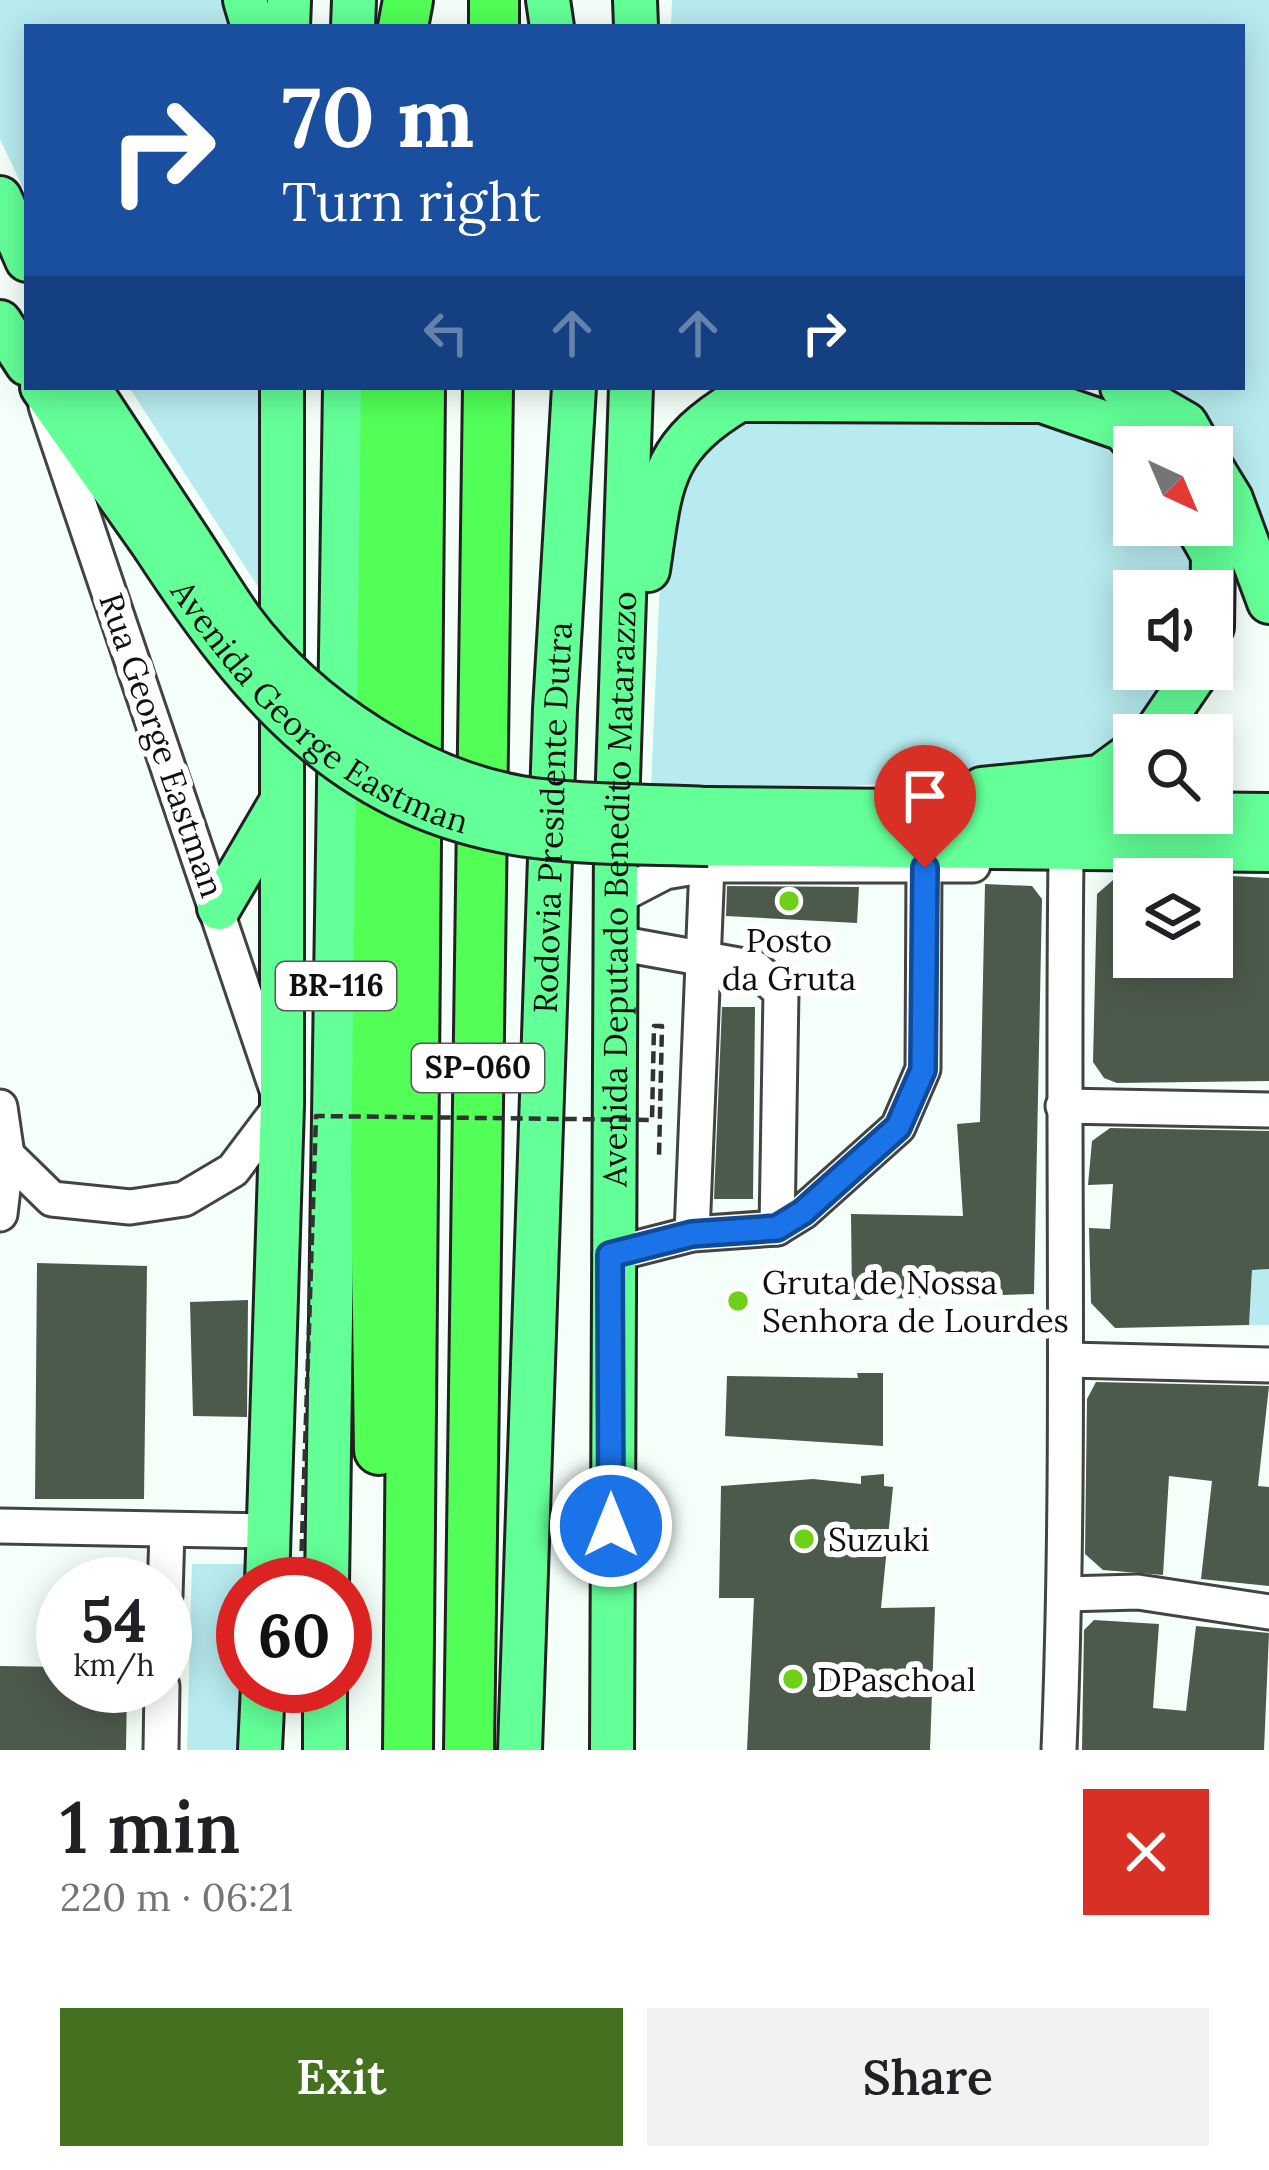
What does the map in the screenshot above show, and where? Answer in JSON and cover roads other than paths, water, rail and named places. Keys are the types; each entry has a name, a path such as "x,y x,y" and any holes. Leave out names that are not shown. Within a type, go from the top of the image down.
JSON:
{"highway":[{"path":"385,390 374,1172 379,1463 409,1659"},
{"name":"SP-060","path":"408,1750 420,390"},
{"name":"Rodovia Presidente Dutra","path":"470,1750 488,390"}],"main road":[{"path":"0,197 24,253"},
{"path":"0,243 24,283"},
{"path":"0,322 24,359"},
{"name":"Avenida George Eastman","path":"43,390 167,537 324,705 377,740 455,780 708,840"},
{"name":"Avenida George Eastman","path":"90,390 167,537"},
{"path":"282,390 282,1105 269,1531 285,1557"},
{"name":"BR-116","path":"299,1557 345,390"},
{"name":"Rodovia Presidente Dutra","path":"520,1750 555,709 574,390"},
{"name":"Avenida Deputado Benedito Matarazzo","path":"612,1750 610,1255 616,839 631,390"},
{"path":"1128,390 1187,426"},
{"path":"616,839 637,740 646,579 661,483 696,426 739,400 1042,400 1115,426"},
{"path":"1233,505 1269,602"},
{"path":"708,840 763,811 1100,778 1113,768"},
{"path":"219,908 282,801"},
{"path":"763,811 1269,815"},
{"path":"708,840 1269,850"},
{"path":"260,1750 262,1713"},
{"path":"325,1713 325,1750"}],"street":[{"name":"Rua George Eastman","path":"41,390 282,1105"},
{"path":"692,1234 708,840"},
{"path":"615,898 664,872 708,840 925,868 1066,860 1269,861"},
{"path":"1059,1750 1069,1360 1063,1106 1066,860"},
{"path":"610,1255 692,1234 777,1228 803,1212 898,1127 923,1070 925,868"},
{"path":"617,943 754,968 781,992 777,1228"},
{"path":"8,1155 52,1199 130,1208 184,1198 233,1171 282,1105"},
{"path":"1063,1106 1269,1110"},
{"path":"0,1107 8,1155 0,1214"},
{"path":"1069,1360 1269,1365"},
{"path":"0,1526 269,1531"},
{"path":"166,1557 167,1530"},
{"path":"1066,1594 1138,1592 1269,1612"},
{"path":"161,1750 162,1713"}],"place":[{"name":"Posto da Gruta","path":"789,901"},
{"name":"Gruta de Nossa Senhora de Lourdes","path":"738,1301"},
{"name":"Suzuki","path":"804,1539"},
{"name":"DPaschoal","path":"793,1679"}]}
